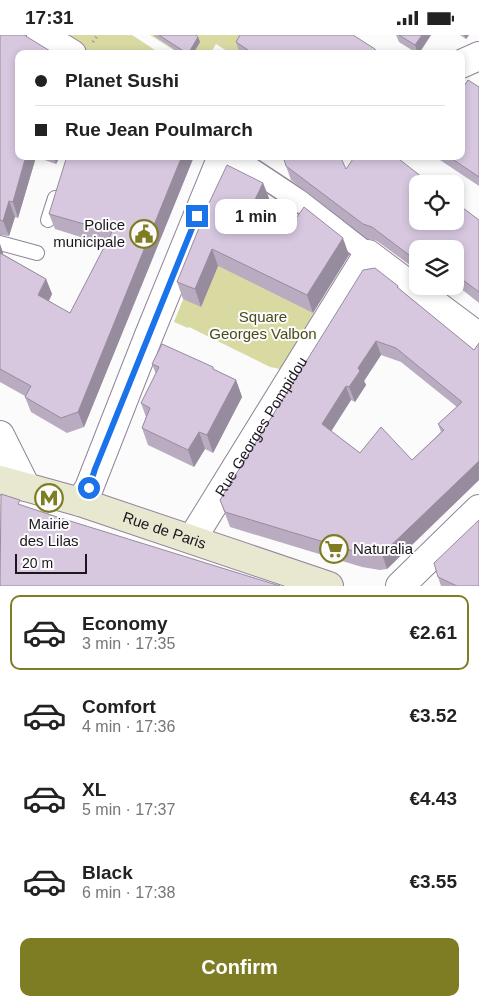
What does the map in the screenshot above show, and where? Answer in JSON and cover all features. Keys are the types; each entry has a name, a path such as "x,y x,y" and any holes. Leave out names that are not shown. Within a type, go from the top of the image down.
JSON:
{"main road":[{"name":"Rue de Paris","path":"13,484 80,502 329,586"}],"street":[{"path":"41,35 65,50"},
{"path":"465,62 479,56"},
{"path":"80,502 89,488 157,338 222,160"},
{"path":"224,160 300,201 479,337"},
{"name":"Rue Georges Pompidou","path":"192,539 368,254"},
{"path":"0,435 13,484"},
{"path":"400,586 479,509"}],"lane":[{"path":"48,220 59,184"},
{"path":"0,243 37,253"}],"green space":[{"path":"51,35 132,35 155,50 75,50"},
{"path":"150,35 253,35 244,50 226,50 216,44 212,50 174,50"},
{"name":"Square Georges Valbon","path":"200,257 314,313 280,369 270,367 189,327 174,322"}],"building":[{"path":"0,35 24,35 48,50 15,50 15,160 25,160 13,202 9,201 3,221 0,220"},
{"path":"159,35 196,35 198,37 190,50 182,50"},
{"path":"240,35 353,35 375,50 248,50 236,42"},
{"path":"399,35 422,35 415,45"},
{"path":"468,80 479,87 479,177 454,160 465,160 465,85"},
{"path":"66,160 180,160 78,412 61,418 25,397 31,386 0,369 0,253 46,279 38,295 70,313 112,232 49,214"},
{"path":"284,160 342,160 346,169 352,160 400,160 419,175 409,175 409,230 464,230 464,209 479,220 479,292 464,281 464,240 409,240 409,255 372,227 363,224 286,166"},
{"path":"227,165 263,183 252,206 292,224 304,207 343,238 307,295 212,249 195,289 177,282"},
{"path":"375,268 474,350 479,343 479,461 382,554 375,556 225,512 220,500 363,270","holes":["376,341 396,348 462,402 438,424 444,430 412,460 381,427 360,453 322,424 346,386 349,387 360,371 358,368"]},
{"path":"162,344 213,367 213,369 236,380 207,435 199,432 188,450 142,428 150,408 141,403 159,367 152,364"},
{"path":"1,494 20,500 18,504 54,516 280,586 0,586"},
{"path":"479,520 479,586 457,586 438,577 434,563"}],"place":[{"name":"Police municipale","path":"144,234"},
{"name":"Mairie des Lilas","path":"49,498"},
{"name":"Naturalia","path":"334,549"}],"route":[{"path":"89,488 197,216"}]}
